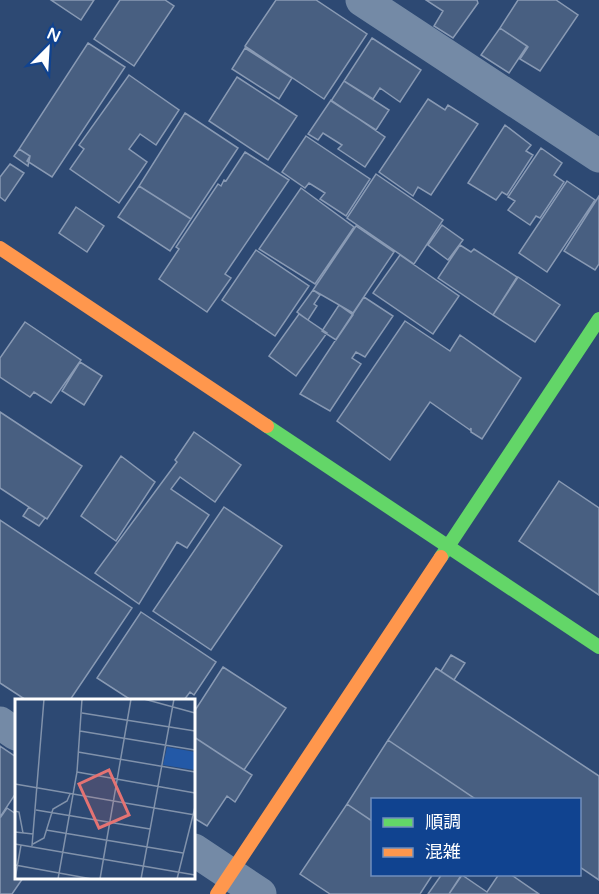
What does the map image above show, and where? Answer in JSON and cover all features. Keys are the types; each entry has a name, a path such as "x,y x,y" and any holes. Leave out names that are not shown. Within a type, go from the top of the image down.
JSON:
{"street":[{"path":"362,0 599,156"},
{"path":"0,248 599,647"},
{"path":"224,884 599,319"},
{"path":"0,723 15,733"},
{"path":"195,851 224,884 260,894"}],"building":[{"path":"51,0 94,0 81,20"},
{"path":"120,0 165,0 174,6 134,66 94,39"},
{"path":"276,0 316,0 367,34 324,99 245,46"},
{"path":"426,0 477,0 478,3 453,38 434,26 443,11"},
{"path":"518,0 556,0 578,15 540,71 520,59 528,47 500,28"},
{"path":"500,28 527,46 509,73 481,55"},
{"path":"372,38 421,70 400,102 380,88 373,99 344,81"},
{"path":"88,43 125,67 52,177 27,161 30,156 19,149"},
{"path":"245,48 292,78 279,99 232,69"},
{"path":"129,75 179,110 156,145 140,134 129,149 147,162 119,203 70,169 84,149 79,145"},
{"path":"237,77 297,116 268,160 209,121"},
{"path":"344,81 389,110 376,130 331,101"},
{"path":"428,99 445,110 448,105 478,124 431,195 418,187 413,196 379,172"},
{"path":"331,100 385,137 365,167 338,149 342,145 323,133 318,140 308,134"},
{"path":"185,113 238,148 191,219 139,186"},
{"path":"505,125 531,145 526,151 533,155 507,195 502,192 496,200 468,183"},
{"path":"306,136 370,179 346,216 320,199 325,193 309,183 305,188 282,172"},
{"path":"541,148 562,163 554,175 564,182 540,218 536,216 530,225 508,210 515,201 508,197"},
{"path":"19,149 30,156 28,166 14,156"},
{"path":"245,152 289,180 225,274 231,278 207,312 159,279 179,249 176,247 218,184 221,186 224,180 226,181"},
{"path":"10,164 24,173 5,201 0,197 0,177"},
{"path":"376,174 443,220 414,264 347,218"},
{"path":"567,181 595,200 547,272 519,253"},
{"path":"139,186 191,219 170,251 118,217"},
{"path":"301,188 354,227 315,284 259,249"},
{"path":"599,196 599,264 595,270 564,251"},
{"path":"76,207 104,226 87,252 59,233"},
{"path":"442,225 463,240 448,260 428,245"},
{"path":"356,226 394,252 353,313 313,290"},
{"path":"460,245 471,252 474,249 517,277 493,315 438,278"},
{"path":"256,250 309,286 275,336 222,300"},
{"path":"400,255 459,296 433,334 373,293"},
{"path":"518,277 560,305 535,342 493,315"},
{"path":"313,290 320,295 314,304 317,306 308,320 297,312"},
{"path":"364,297 393,316 365,357 356,352 352,358 361,364 330,411 300,394"},
{"path":"339,305 353,315 336,340 322,331"},
{"path":"299,314 327,333 296,376 269,356"},
{"path":"405,321 450,351 460,335 521,378 482,439 471,432 471,428 470,430 430,402 390,460 337,421"},
{"path":"25,322 81,360 51,403 34,392 30,397 0,377 0,358"},
{"path":"80,362 102,376 84,405 62,391"},
{"path":"0,412 82,466 47,519 0,488"},
{"path":"194,432 241,465 215,502 180,477 171,489 209,515 187,548 177,542 139,604 95,573 177,462 175,460"},
{"path":"121,456 155,482 116,541 81,516"},
{"path":"559,481 599,508 599,595 519,541"},
{"path":"29,507 45,518 39,526 23,516"},
{"path":"224,507 282,546 211,650 153,611"},
{"path":"0,520 132,608 71,699 24,699 0,683"},
{"path":"141,612 216,662 194,695 190,692 185,699 129,699 97,678"},
{"path":"451,655 465,663 454,680 441,671"},
{"path":"223,667 286,708 244,770 195,738 195,710"},
{"path":"436,668 599,776 599,880 581,868 581,798 474,798 388,740"},
{"path":"195,738 252,775 235,802 227,796 207,826 195,819"},
{"path":"388,740 474,798 371,798 371,820 347,804"},
{"path":"0,746 15,756 15,794 0,817"},
{"path":"347,804 371,820 371,876 432,876 420,894 330,894 300,874"},
{"path":"7,808 15,813 15,879 22,879 12,894 0,894 0,818"},
{"path":"441,876 461,876 449,894 428,894"},
{"path":"461,876 487,892 498,876 513,876 539,894 449,894"}],"traffic: fast":[{"path":"441,557 599,319"},
{"path":"267,426 599,647"}],"traffic: slow":[{"path":"0,248 267,426"},
{"path":"217,894 441,557"}]}
